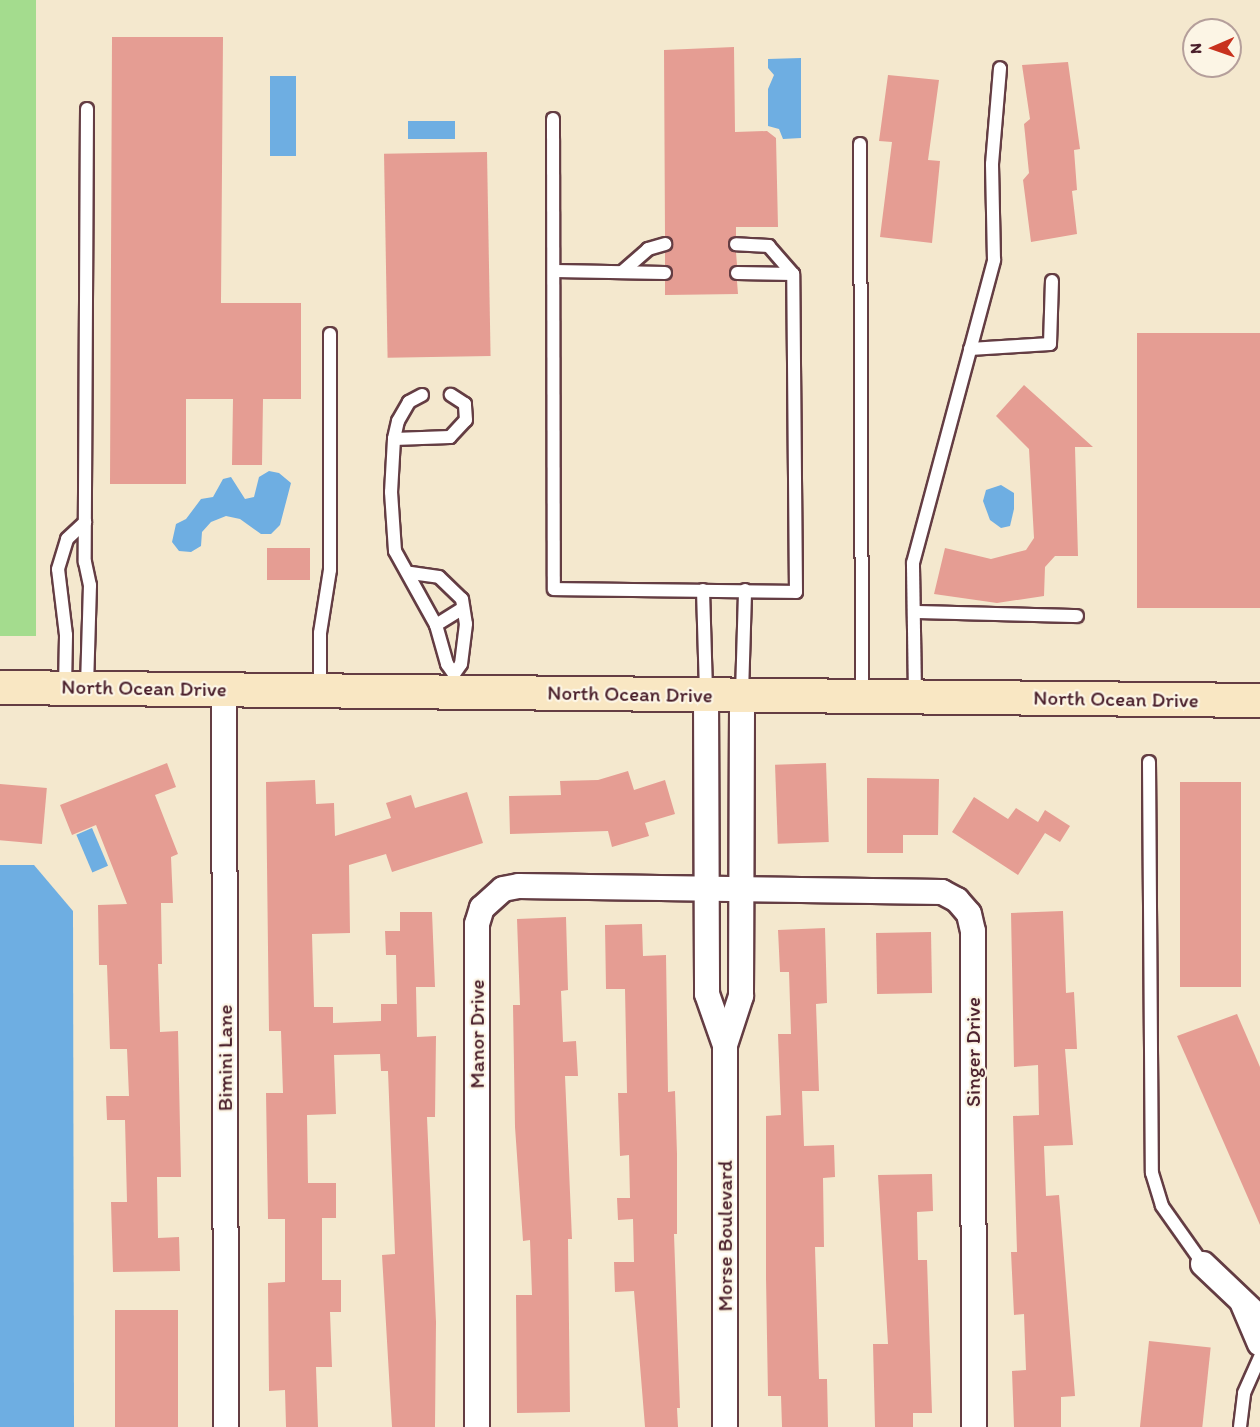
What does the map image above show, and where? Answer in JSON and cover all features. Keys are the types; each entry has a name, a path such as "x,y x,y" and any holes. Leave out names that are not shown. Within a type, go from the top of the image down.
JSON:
{"main road":[{"name":"North Ocean Drive","path":"0,687 320,690 454,683 706,695 1260,700"}],"street":[{"name":"Bimini Lane","path":"224,689 226,1427"},
{"name":"Morse Boulevard","path":"706,695 707,994 724,1045 725,1427"},
{"name":"Morse Boulevard","path":"724,1045 741,996 742,695"},
{"name":"Manor Drive","path":"477,1427 477,924 482,908 502,889 519,886 741,890"},
{"name":"Singer Drive","path":"741,890 942,892 957,900 969,914 973,942 974,1427"},
{"path":"1203,1264 1260,1318"},
{"path":"1242,1301 1260,1344"}],"lane":[{"path":"915,697 912,563 994,260 992,164 1000,68"},
{"path":"76,688 90,585 85,522 87,109"},
{"path":"553,119 554,589 796,592 793,274 783,257 769,246 736,244"},
{"path":"860,144 862,696"},
{"path":"622,272 648,249 664,244"},
{"path":"555,271 665,273"},
{"path":"737,273 793,274"},
{"path":"970,349 1050,344 1052,281"},
{"path":"320,690 320,633 330,570 330,334"},
{"path":"422,395 409,402 398,421 394,438 391,492 395,551 411,573 414,589 436,625 454,683"},
{"path":"394,438 450,437 466,420 465,404 451,395"},
{"path":"76,688 66,635 58,569 67,539 85,522"},
{"path":"411,573 428,574 449,583 462,599 461,664 454,683"},
{"path":"703,590 706,695"},
{"path":"742,695 745,590"},
{"path":"436,625 463,608"},
{"path":"914,612 1077,616"},
{"path":"1149,762 1152,1173 1162,1206 1203,1264"},
{"path":"1240,1427 1244,1393 1260,1357"}],"green space":[{"path":"0,0 36,0 36,636 0,636"}],"water":[{"path":"801,58 801,138 783,139 779,129 768,126 768,89 774,75 768,68 768,59"},
{"path":"270,76 296,76 296,156 270,156"},
{"path":"408,121 455,121 455,139 408,139"},
{"path":"269,471 279,473 291,483 280,525 271,534 261,534 240,519 226,516 211,522 202,532 201,546 191,552 179,551 172,542 176,524 186,519 201,499 213,497 223,479 231,477 245,499 254,497 259,477"},
{"path":"1001,485 1014,493 1014,509 1010,526 1001,528 990,520 983,501 986,490"},
{"path":"92,828 108,866 92,872 76,835"},
{"path":"0,865 34,865 73,911 74,1427 0,1427"}],"building":[{"path":"112,37 223,37 221,303 301,303 301,399 263,399 262,465 232,465 233,399 186,399 186,484 110,484"},
{"path":"734,47 735,132 767,131 776,138 778,227 736,227 736,236 728,244 736,252 737,265 729,273 737,281 738,294 665,295 665,281 673,273 665,265 665,253 673,245 671,238 665,236 664,50"},
{"path":"1068,62 1080,149 1074,150 1077,190 1072,191 1077,234 1031,242 1023,180 1029,173 1024,124 1030,119 1022,65"},
{"path":"888,75 939,80 928,160 940,161 932,243 880,237 892,142 879,141"},
{"path":"487,152 491,356 388,358 384,154"},
{"path":"1137,333 1260,333 1260,608 1137,608"},
{"path":"1024,385 1093,447 1075,447 1078,556 1055,556 1045,567 1044,596 997,603 934,594 945,548 991,559 1026,550 1034,538 1029,449 996,416"},
{"path":"267,548 310,548 310,580 267,580"},
{"path":"167,763 176,787 155,795 178,854 171,857 173,903 161,903 162,964 158,964 160,1032 178,1031 181,1177 157,1177 158,1238 179,1237 180,1271 113,1272 111,1202 127,1202 125,1120 107,1120 106,1096 129,1096 127,1049 110,1049 107,965 99,965 98,905 127,904 96,825 72,835 60,805"},
{"path":"826,763 829,842 778,844 775,765"},
{"path":"628,771 634,790 665,780 675,814 645,823 649,836 612,847 608,831 510,834 509,796 561,795 560,781 598,780"},
{"path":"867,778 939,779 938,835 903,835 903,853 867,853"},
{"path":"315,780 316,804 334,803 335,836 391,818 386,803 411,795 415,808 467,792 483,843 392,872 386,854 349,865 350,933 312,934 314,1007 333,1007 333,1023 381,1021 381,1004 397,1004 396,955 386,955 385,931 400,931 400,912 432,912 435,987 416,987 417,1037 436,1036 435,1117 427,1117 436,1322 435,1427 392,1427 382,1255 395,1254 388,1071 381,1071 380,1054 334,1055 336,1114 307,1115 308,1183 336,1183 336,1218 322,1218 322,1280 341,1280 341,1312 330,1312 332,1367 316,1367 318,1427 286,1427 285,1390 269,1391 268,1283 285,1282 285,1219 268,1219 266,1093 283,1093 281,1031 269,1031 266,782"},
{"path":"1180,782 1241,782 1241,987 1180,987"},
{"path":"0,784 47,788 42,844 0,840"},
{"path":"974,797 1008,819 1016,808 1038,822 1045,810 1070,826 1060,842 1045,833 1018,875 952,832"},
{"path":"1063,911 1066,993 1074,992 1077,1049 1065,1049 1073,1145 1044,1146 1046,1196 1059,1195 1075,1396 1061,1397 1061,1427 1014,1427 1012,1371 1026,1370 1024,1314 1014,1315 1011,1252 1017,1252 1013,1116 1039,1115 1038,1065 1014,1067 1011,913"},
{"path":"566,917 568,990 561,991 563,1042 576,1041 578,1076 565,1076 572,1239 568,1239 570,1412 517,1413 516,1295 532,1295 530,1240 523,1241 515,1127 513,1005 520,1005 517,919"},
{"path":"642,924 643,956 666,955 668,1092 675,1091 677,1154 677,1234 674,1234 680,1408 677,1408 678,1427 645,1427 634,1291 615,1292 614,1262 634,1262 633,1219 618,1220 617,1198 630,1198 629,1155 620,1156 618,1093 627,1093 625,989 606,989 605,925"},
{"path":"825,928 827,1003 816,1004 819,1091 802,1091 804,1146 834,1145 835,1177 823,1178 824,1247 815,1247 819,1379 827,1379 828,1427 782,1427 781,1396 768,1396 766,1278 766,1116 781,1115 778,1034 791,1034 789,972 780,972 778,930"},
{"path":"931,932 932,993 877,994 876,933"},
{"path":"1237,1014 1260,1067 1260,1225 1177,1036"},
{"path":"932,1174 933,1211 917,1212 918,1260 927,1260 932,1413 913,1413 913,1427 875,1427 873,1344 888,1344 878,1175"},
{"path":"115,1310 178,1310 178,1427 115,1427"},
{"path":"1149,1341 1211,1347 1202,1427 1140,1427"}]}
